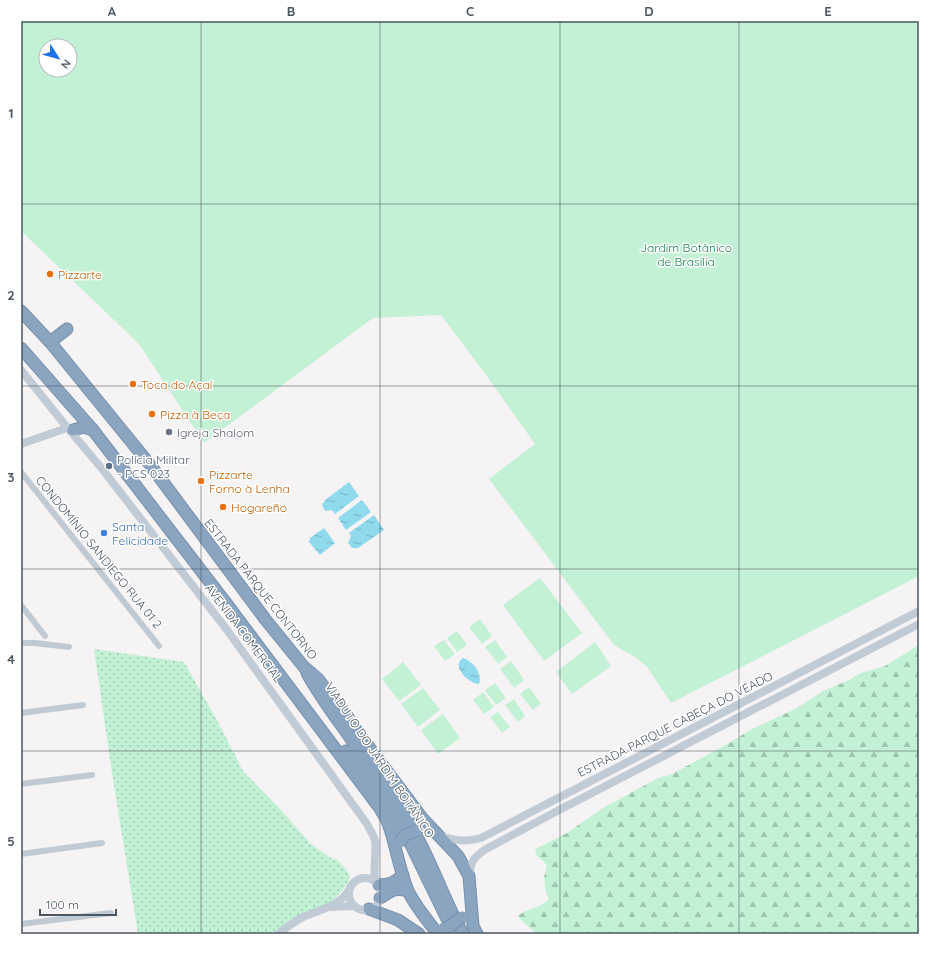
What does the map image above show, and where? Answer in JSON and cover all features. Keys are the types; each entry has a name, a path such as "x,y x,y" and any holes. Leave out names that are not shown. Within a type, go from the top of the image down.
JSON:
{"highway":[{"name":"ESTRADA PARQUE CONTORNO","path":"21,311 50,342 151,466 265,619 304,667 318,679 409,802 458,856 468,876 473,926 477,934"},
{"path":"50,342 67,329"},
{"path":"21,348 93,430 229,607 379,807 387,821 408,891 421,913 438,929 449,927 460,928 470,904"},
{"path":"67,430 79,420 80,415"},
{"path":"67,430 84,427 93,430"},
{"name":"VIADUTO DO JARDIM BOTÂNICO","path":"304,667 322,699 416,834 424,849 453,918 460,928"},
{"name":"VIADUTO DO JARDIM BOTÂNICO","path":"297,698 326,725 371,782 411,845 460,928"},
{"path":"397,857 400,842 405,835 418,830 426,830 438,835"},
{"path":"378,883 387,885 395,882 403,875"},
{"path":"380,898 399,888 408,891"},
{"path":"369,909 398,920 419,934"}],"main road":[{"name":"AVENIDA COMERCIAL","path":"21,370 67,430 103,470 166,550 272,691 333,779 367,824 375,839 374,871 378,883"},
{"path":"21,444 67,430"},
{"name":"ESTRADA PARQUE CABEÇA DO VEADO","path":"438,835 458,841 470,841 481,838 919,611"},
{"name":"ESTRADA PARQUE CABEÇA DO VEADO","path":"468,876 470,866 476,856 486,849 919,624"},
{"path":"722,712 728,723"},
{"path":"712,718 717,728"},
{"path":"361,878 375,858"},
{"path":"278,934 300,919 329,907 345,896 351,884 356,880 361,878 369,878 378,883 381,892 377,904 369,909 360,909 354,906 349,899 349,890"},
{"path":"329,907 354,906"}],"street":[{"name":"CONDOMÍNIO SANDIEGO RUA 01 2","path":"21,472 159,646"},
{"path":"21,605 46,636"},
{"path":"21,643 69,647"},
{"path":"21,714 83,705"},
{"path":"21,784 92,775"},
{"path":"21,854 102,843"},
{"path":"21,924 111,913"}],"green space":[{"name":"Jardim Botânico de Brasília","path":"21,21 919,21 919,576 671,703 647,667 635,657 614,645 489,479 535,444 441,315 373,318 204,443 139,344 21,231"},
{"path":"540,578 582,633 544,661 503,605"},
{"path":"480,619 492,636 482,644 469,627"},
{"path":"457,631 467,645 457,652 447,638"},
{"path":"444,640 455,654 445,661 434,646"},
{"path":"495,640 507,657 498,664 485,647"},
{"path":"595,642 611,666 572,694 556,672"},
{"path":"919,645 919,934 537,934 520,919 518,916 522,913 546,902 549,899 546,893 544,878 547,865 537,856 535,849 567,833 603,808 658,778 672,774 750,730 797,708 823,691 861,673 885,666"},
{"path":"94,649 184,662 218,722 243,771 281,810 310,843 329,857 337,860 350,875 349,882 335,899 327,906 297,917 270,934 138,934"},
{"path":"511,661 524,680 514,688 500,669"},
{"path":"403,662 421,685 399,701 382,679"},
{"path":"495,683 506,698 496,705 485,690"},
{"path":"529,687 541,704 533,710 520,694"},
{"path":"423,688 440,710 418,727 401,704"},
{"path":"483,692 494,707 484,714 473,700"},
{"path":"514,699 525,716 518,722 505,705"},
{"path":"498,712 510,727 502,733 490,717"},
{"path":"443,714 460,738 438,754 421,730"}],"water":[{"path":"349,482 359,496 335,514 332,510 325,511 322,505 325,500"},
{"path":"362,500 371,512 346,530 338,518"},
{"path":"374,515 384,530 358,548 352,548 348,543 351,536 349,533"},
{"path":"324,528 335,543 320,555 309,542 310,538"},
{"path":"463,658 476,668 480,676 479,684 470,681 462,674 459,665"}],"place":[{"name":"Pizzarte","path":"50,274"},
{"name":"Toca do Açaí","path":"133,384"},
{"name":"Pizza à Beça","path":"152,414"},
{"name":"Igreja Shalom","path":"169,432"},
{"name":"Polícia Militar - PCS 023","path":"109,466"},
{"name":"Pizzarte Forno à Lenha","path":"201,481"},
{"name":"Hogareño","path":"223,507"},
{"name":"Santa Felicidade","path":"104,533"}]}
